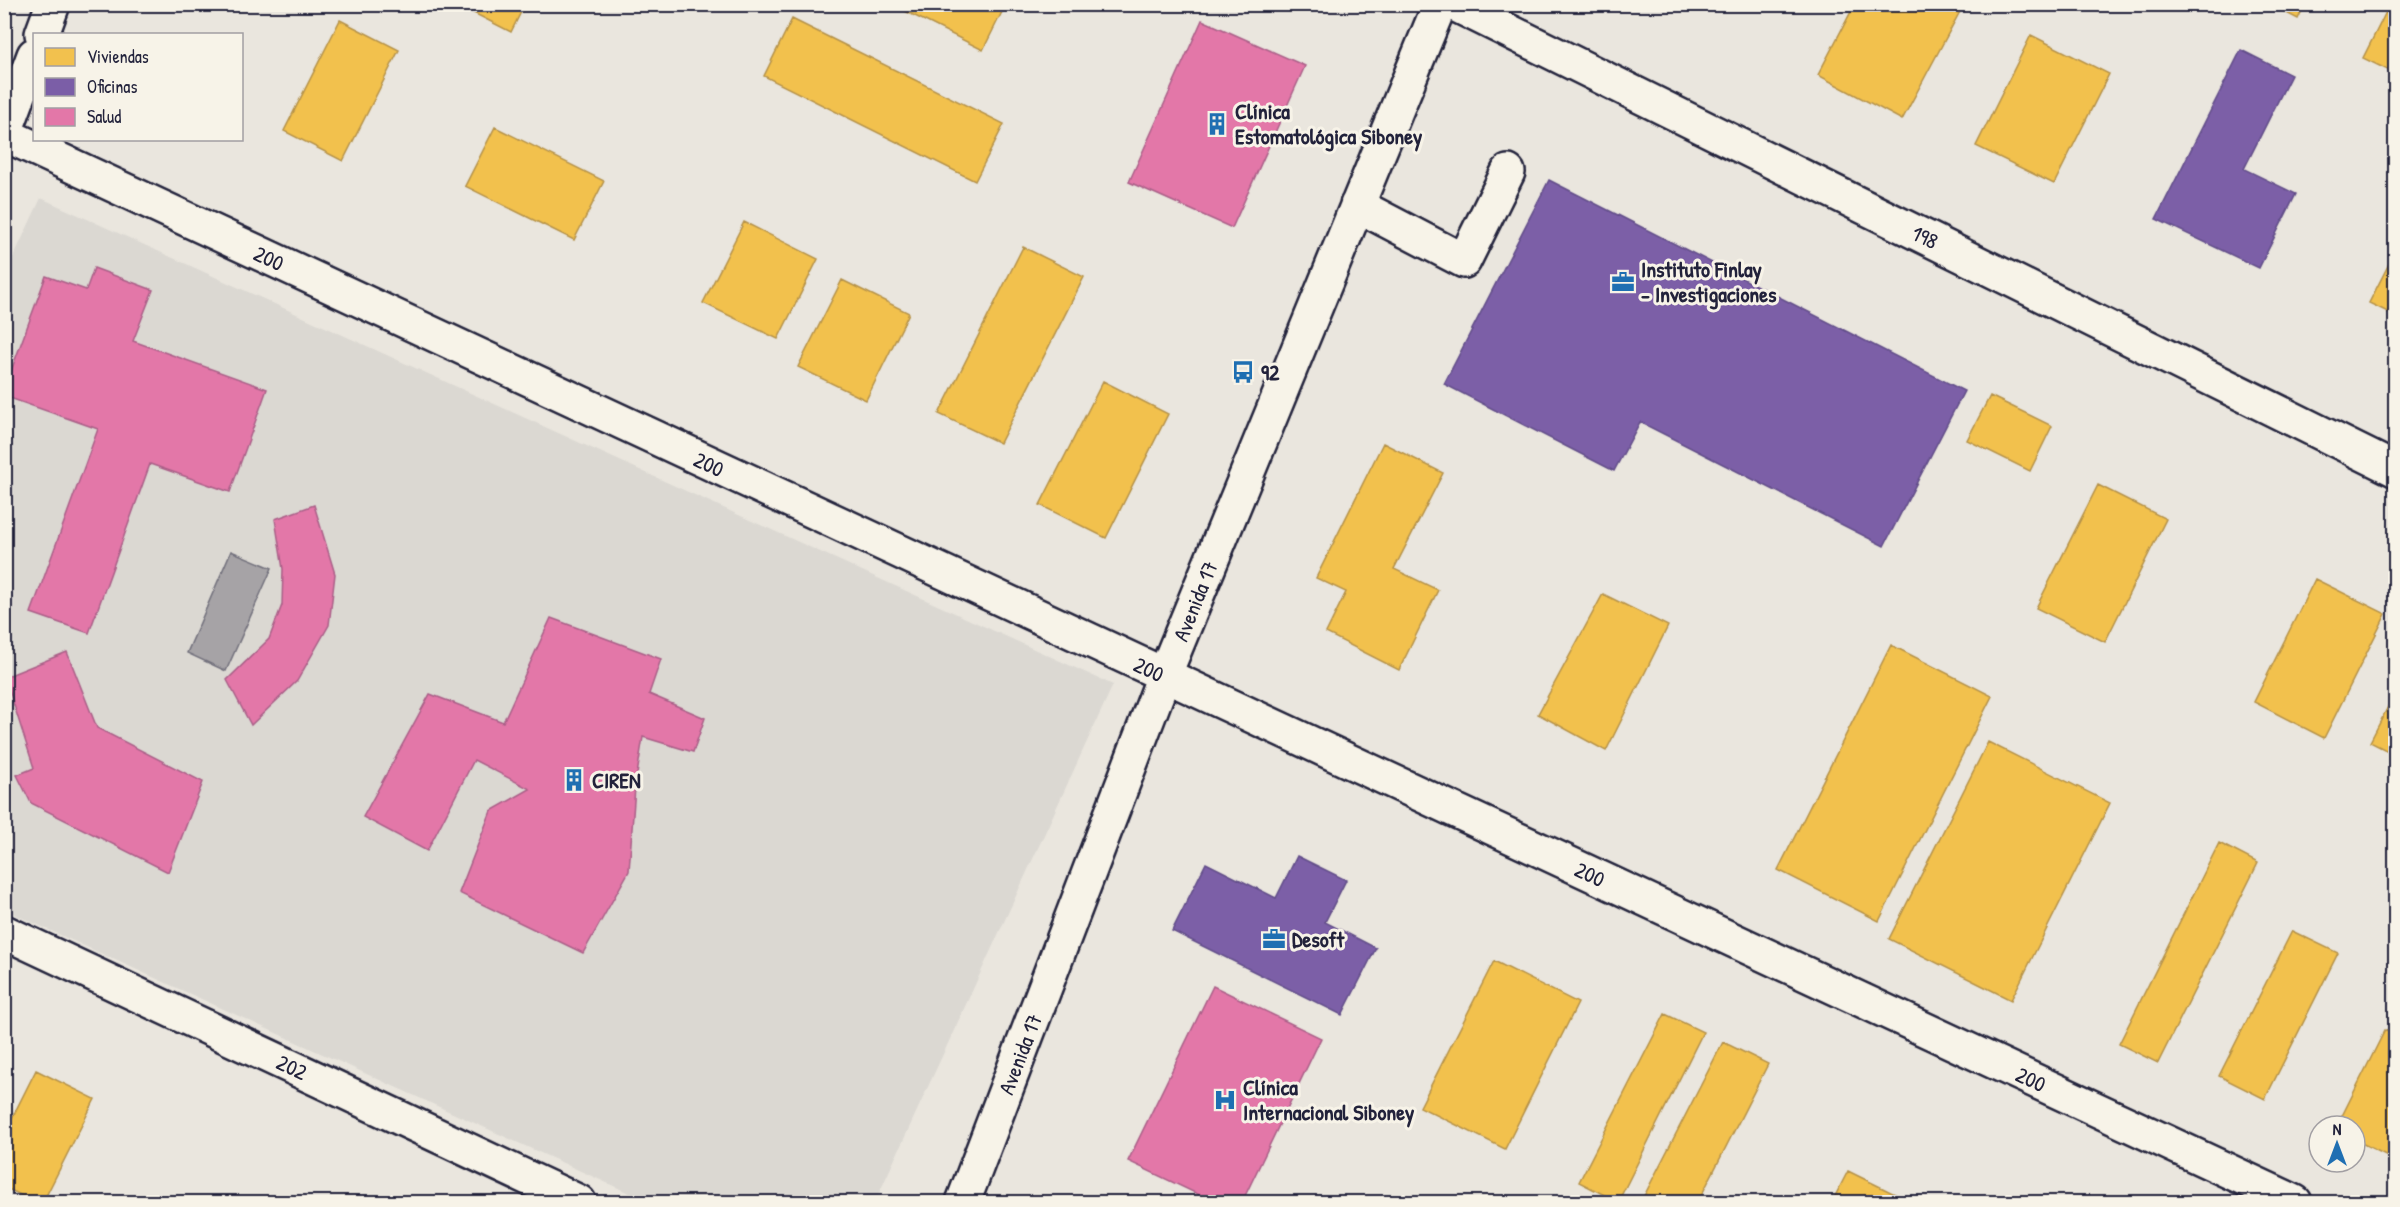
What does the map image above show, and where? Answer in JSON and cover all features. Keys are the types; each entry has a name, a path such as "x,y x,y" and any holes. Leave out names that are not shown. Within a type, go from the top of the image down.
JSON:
{"street":[{"path":"42,33 53,4"},
{"name":"Avenida 17","path":"963,1203 1164,676 1440,4"},
{"name":"198","path":"1454,4 2396,470"},
{"path":"5,135 33,58"},
{"name":"200","path":"5,135 2295,1203"},
{"path":"1357,205 1464,261 1508,172"},
{"name":"202","path":"4,932 579,1203"}],"shaded area":[{"path":"41,198 1113,685 875,1202 649,1202 5,910 4,277"},
{"path":"231,551 272,568 226,671 187,653"}],"building: Viviendas":[{"path":"456,4 525,4 511,32"},
{"path":"891,4 1006,4 983,50"},
{"path":"1855,4 1964,4 1902,120 1818,75"},
{"path":"2269,4 2305,4 2298,19"},
{"path":"2390,4 2396,4 2396,74 2363,58"},
{"path":"792,19 1004,124 975,181 764,76"},
{"path":"340,20 399,50 343,161 284,131"},
{"path":"2031,35 2109,74 2054,184 1976,146"},
{"path":"495,127 604,181 574,240 465,186"},
{"path":"744,222 818,259 778,339 703,303"},
{"path":"1023,247 1084,277 1000,443 939,414"},
{"path":"2396,250 2396,316 2369,303"},
{"path":"842,280 909,313 866,400 798,367"},
{"path":"1103,381 1168,414 1106,538 1040,505"},
{"path":"1990,396 2052,426 2030,471 1967,440"},
{"path":"1383,443 1443,473 1394,569 1438,590 1399,670 1326,633 1346,592 1316,578"},
{"path":"2098,485 2166,519 2105,642 2036,608"},
{"path":"2315,579 2386,614 2324,738 2254,702"},
{"path":"1603,594 1668,626 1606,751 1538,714"},
{"path":"1891,645 1992,696 1879,921 1778,870"},
{"path":"2396,691 2396,755 2370,742"},
{"path":"1988,742 2110,803 2011,1000 1889,939"},
{"path":"2219,843 2258,863 2158,1063 2119,1044"},
{"path":"2292,931 2338,953 2265,1099 2219,1076"},
{"path":"1494,961 1578,1003 1505,1149 1420,1107"},
{"path":"1665,1014 1703,1032 1618,1202 1579,1182"},
{"path":"2385,1030 2396,1035 2396,1160 2367,1146 2367,1114 2343,1114"},
{"path":"1723,1042 1768,1064 1698,1202 1641,1202"},
{"path":"36,1070 95,1099 43,1202 35,1202 4,1187 4,1134"},
{"path":"1848,1171 1911,1202 1832,1202"}],"building: Oficinas":[{"path":"2241,50 2291,75 2244,169 2296,194 2259,268 2156,219"},
{"name":"Instituto Finlay - Investigaciones","path":"1549,180 1964,391 1884,546 1640,422 1614,471 1444,384"},
{"name":"Desoft","path":"1297,856 1346,880 1325,922 1376,948 1342,1015 1172,931 1206,863 1276,898"}],"building: Salud":[{"name":"Clínica Estomatológica Siboney","path":"1202,20 1305,66 1232,228 1129,182"},
{"path":"94,268 153,290 133,341 267,389 230,492 150,464 89,633 31,613 98,429 4,396 4,390 46,276 86,290"},
{"path":"314,505 335,574 329,625 297,681 251,725 227,680 269,639 282,605 283,569 275,519"},
{"name":"CIREN","path":"551,618 661,659 649,694 705,718 693,752 643,737 635,787 629,871 583,953 459,893 491,811 530,789 474,760 427,851 363,817 430,694 503,722"},
{"path":"67,652 97,728 203,782 168,872 31,803 17,775 34,768 5,677"},
{"name":"Clínica Internacional Siboney","path":"1213,986 1321,1038 1242,1202 1214,1202 1128,1161"}],"place":[{"name":"Clínica Estomatológica Siboney","path":"1217,124"},
{"name":"Instituto Finlay - Investigaciones","path":"1623,282"},
{"name":"92","path":"1243,372"},
{"name":"CIREN","path":"574,780"},
{"name":"Desoft","path":"1274,939"},
{"name":"Clínica Internacional Siboney","path":"1225,1100"}]}
